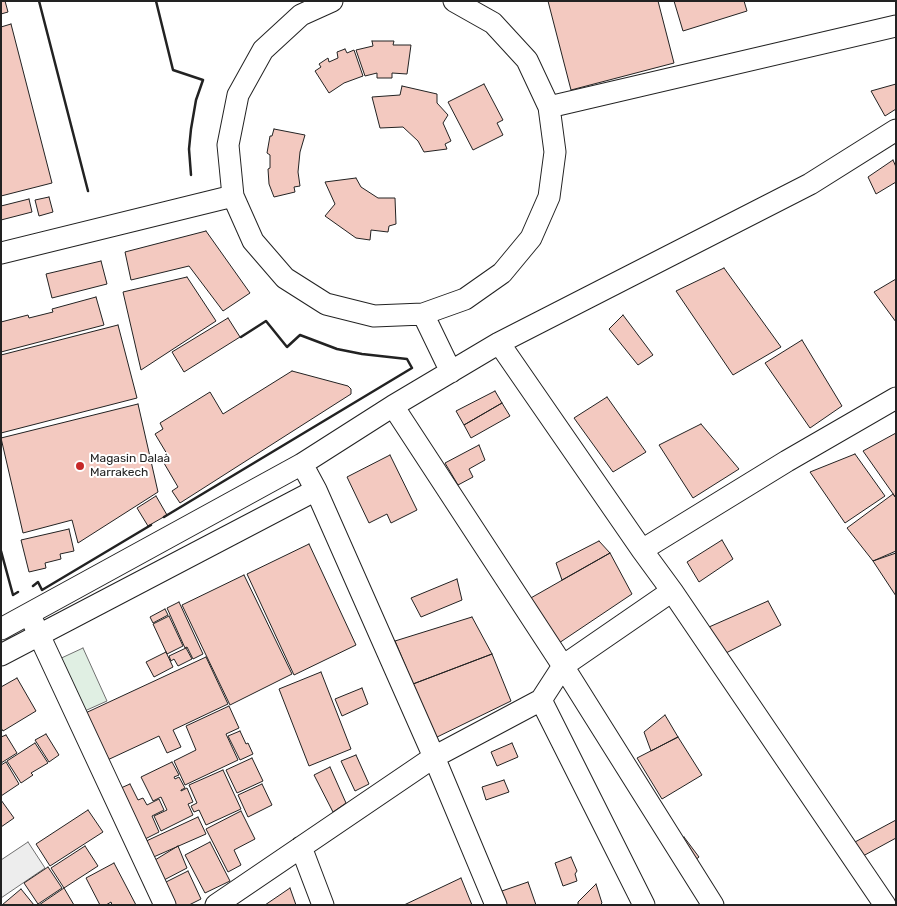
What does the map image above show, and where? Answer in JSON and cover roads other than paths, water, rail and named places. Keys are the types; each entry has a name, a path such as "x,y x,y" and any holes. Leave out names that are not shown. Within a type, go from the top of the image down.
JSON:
{"street":[{"path":"332,1 301,16 263,50 238,95 228,145 233,196 253,241 285,278 326,304 374,316 422,314 465,299 502,273 531,238 549,197 555,152 548,107 527,60 492,23 454,1"},
{"path":"548,107 896,26"},
{"path":"1,629 302,464 393,406 499,344 810,184 896,130"},
{"path":"1,253 233,196"},
{"path":"422,314 451,372"},
{"path":"499,344 672,591 885,905"},
{"path":"642,550 787,461 896,398"},
{"path":"393,406 563,666 713,905"},
{"path":"302,464 316,490 434,757 496,905"},
{"path":"1,655 316,490"},
{"path":"216,905 434,757 541,700 563,666 672,591"},
{"path":"30,614 38,636 165,905"},
{"path":"541,700 644,905"},
{"path":"301,847 323,905"}],"place":[{"name":"Magasin Dalaà Marrakech","path":"80,466"}]}
